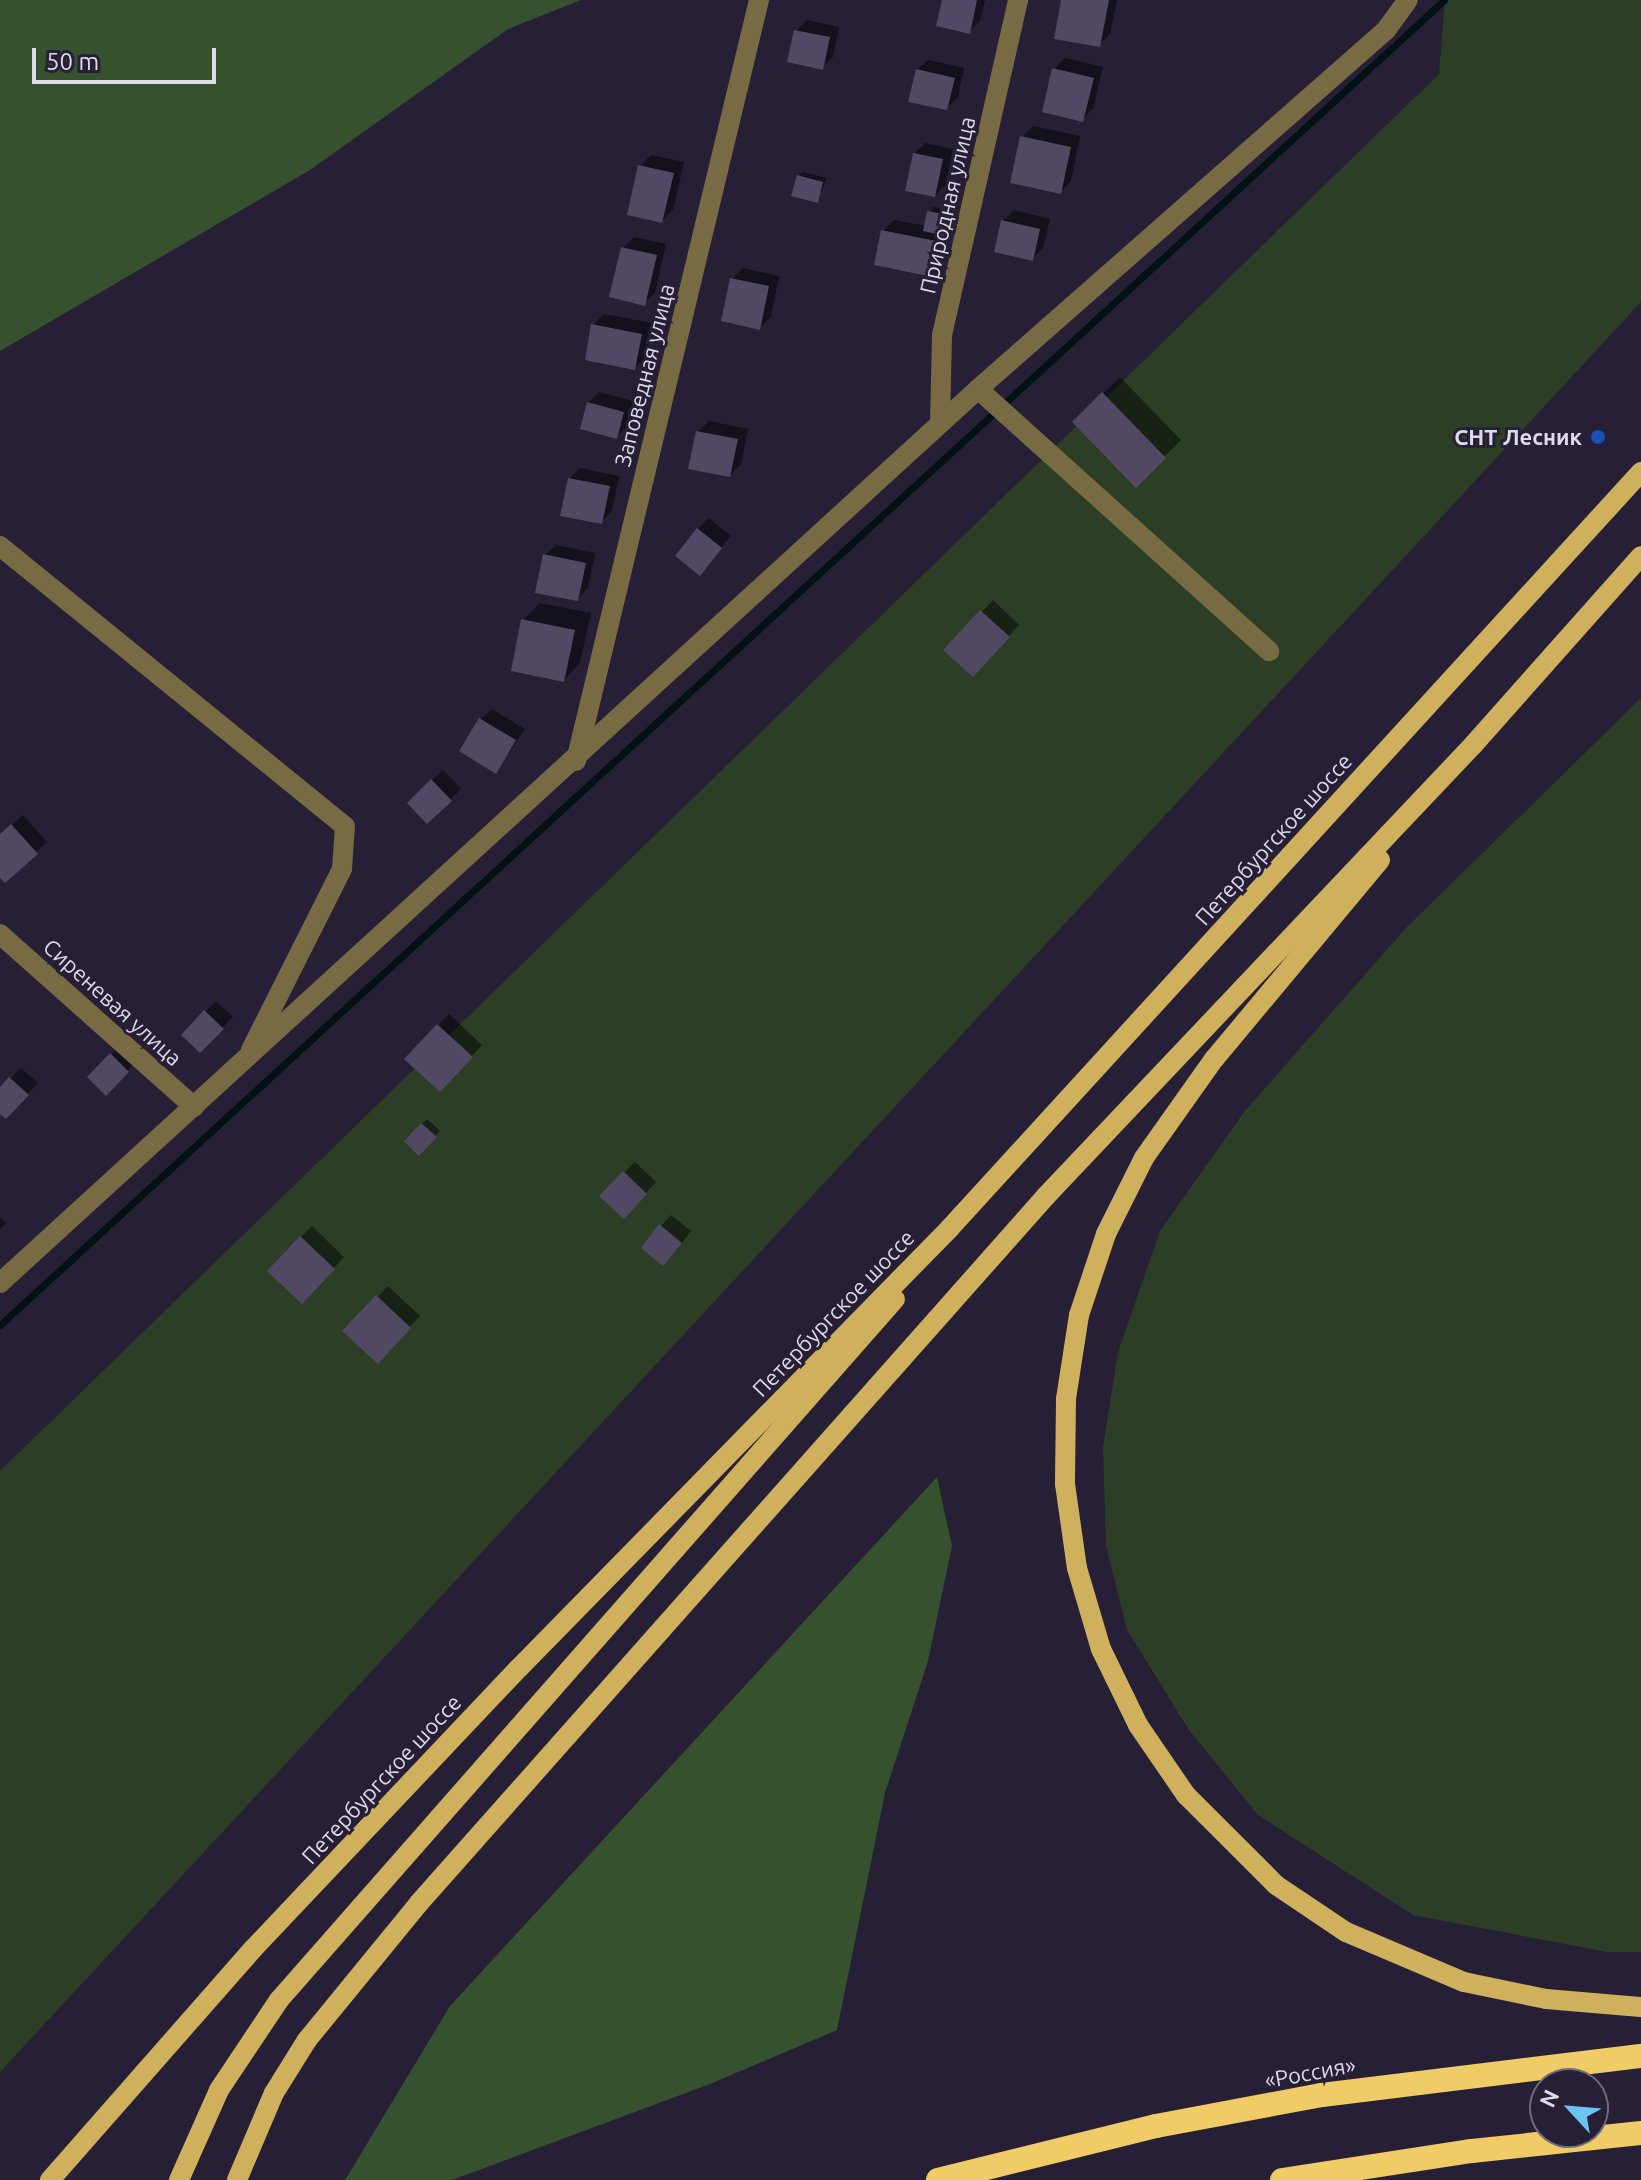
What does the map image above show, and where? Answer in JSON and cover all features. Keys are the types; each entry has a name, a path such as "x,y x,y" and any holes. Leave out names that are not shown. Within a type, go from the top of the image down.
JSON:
{"highway":[{"name":"«Россия»","path":"938,2180 992,2165 1322,2095 1641,2056"},
{"path":"1282,2180 1472,2151 1641,2133"}],"main road":[{"name":"Петербургское шоссе","path":"50,2180 253,1949 455,1735 949,1229 1641,472"},
{"path":"237,2180 274,2093 307,2040 419,1903 1046,1196 1474,744 1641,556"},
{"path":"1474,744 1214,1059 1123,1196 1091,1274 1071,1356 1064,1441 1069,1526 1101,1649 1138,1725 1195,1806 1276,1885 1346,1932 1464,1982 1546,1999 1641,2007"},
{"path":"179,2180 219,2090 279,2000 867,1337 949,1229"}],"street":[{"name":"Заповедная улица","path":"576,761 759,0"},
{"name":"Природная улица","path":"940,423 942,335 1018,0"},
{"path":"0,1283 576,761 940,423 993,403 1386,30 1408,0"},
{"path":"993,403 1269,651"},
{"path":"0,546 345,826 342,869 245,1061"},
{"name":"Сиреневая улица","path":"0,934 194,1107"}],"green space":[{"path":"0,0 581,0 508,29 310,170 0,351"},
{"path":"1445,0 1641,0 1641,302 0,2072 0,1471 1439,74"},
{"path":"1641,698 1641,1952 1607,1952 1413,1915 1258,1815 1189,1730 1127,1630 1106,1546 1103,1447 1118,1352 1160,1231 1244,1112 1406,928"},
{"path":"937,1477 952,1546 928,1661 885,1793 837,2030 710,2084 452,2180 345,2180 450,2006"}],"building":[{"path":"942,0 977,0 970,34 936,26"},
{"path":"1061,0 1109,0 1100,47 1054,39"},
{"path":"794,30 830,37 823,70 787,62"},
{"path":"1052,68 1094,78 1083,122 1042,112"},
{"path":"916,69 955,78 947,110 908,102"},
{"path":"1020,136 1071,147 1061,194 1010,183"},
{"path":"913,153 943,159 935,197 905,191"},
{"path":"638,165 674,173 662,223 627,215"},
{"path":"797,175 823,182 818,203 791,196"},
{"path":"927,211 949,215 945,236 923,231"},
{"path":"1001,220 1040,229 1033,261 994,252"},
{"path":"881,230 936,241 928,276 874,265"},
{"path":"621,247 657,255 645,306 609,297"},
{"path":"730,278 769,286 760,330 721,321"},
{"path":"591,324 642,334 635,370 585,360"},
{"path":"1102,392 1166,458 1136,488 1072,422"},
{"path":"587,402 624,412 617,439 580,429"},
{"path":"696,431 738,439 730,477 688,469"},
{"path":"568,478 610,486 602,524 560,516"},
{"path":"697,528 722,548 700,576 675,556"},
{"path":"543,554 586,563 578,601 535,593"},
{"path":"980,610 1010,637 973,677 943,650"},
{"path":"521,619 575,630 564,682 511,671"},
{"path":"479,718 516,740 496,774 459,751"},
{"path":"431,779 452,801 427,824 407,803"},
{"path":"11,824 38,854 5,883 0,878 0,834"},
{"path":"204,1010 224,1029 200,1053 181,1035"},
{"path":"437,1024 473,1057 440,1092 404,1059"},
{"path":"110,1053 129,1072 106,1096 87,1077"},
{"path":"9,1077 29,1095 6,1119 0,1114 0,1087"},
{"path":"421,1123 437,1137 419,1156 404,1141"},
{"path":"623,1171 647,1194 624,1219 599,1196"},
{"path":"659,1224 682,1243 663,1266 641,1248"},
{"path":"300,1236 335,1269 302,1304 267,1271"},
{"path":"376,1295 411,1328 378,1364 342,1331"}],"waterway":[{"path":"0,1325 1444,0"}],"place":[{"name":"СНТ Лесник","path":"1598,437"}]}
